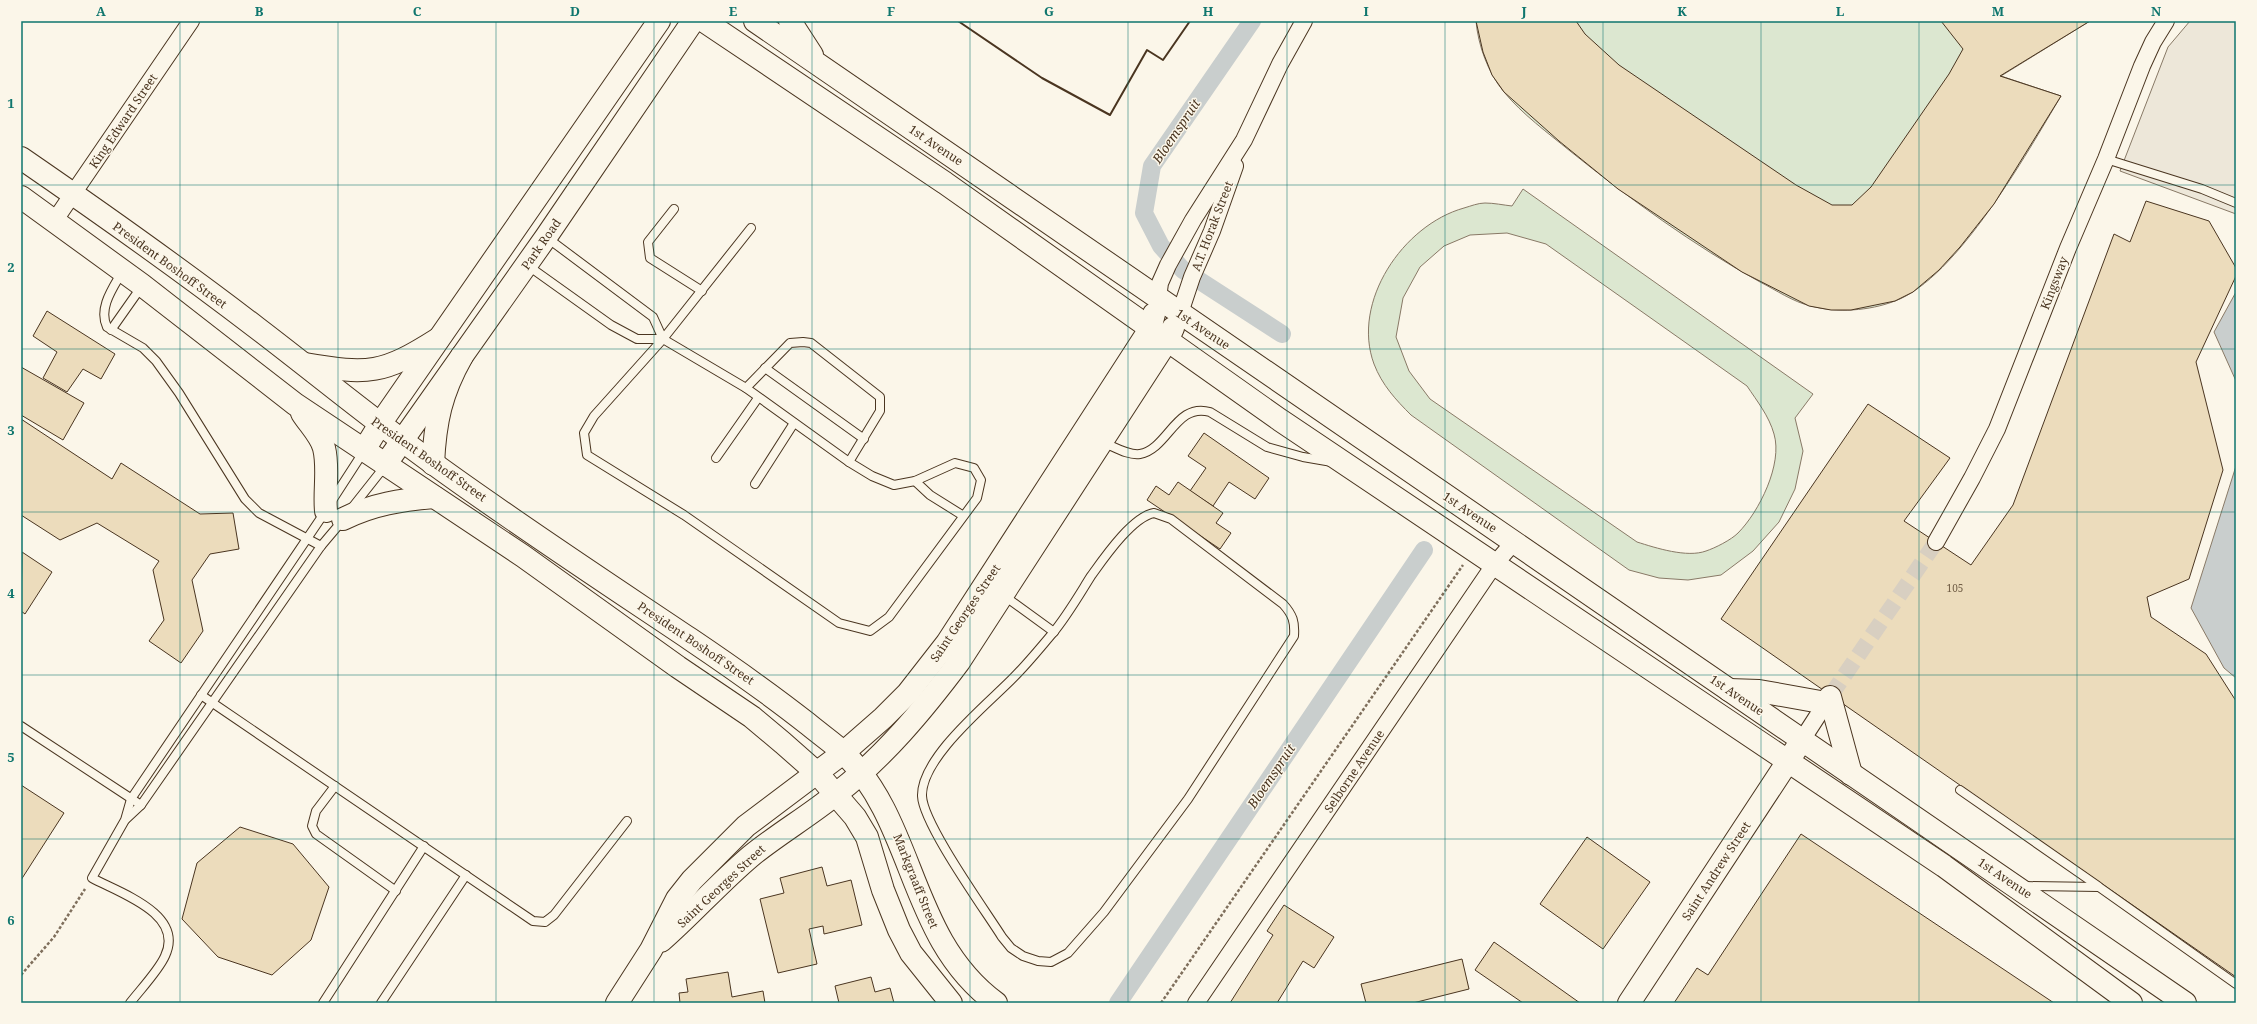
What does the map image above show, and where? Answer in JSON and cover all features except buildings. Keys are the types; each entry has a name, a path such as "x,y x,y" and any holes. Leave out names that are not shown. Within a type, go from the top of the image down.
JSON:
{"street":[{"name":"King Edward Street","path":"55,220 191,21"},
{"path":"364,450 438,339 658,21"},
{"name":"Park Road","path":"385,465 527,265 693,21"},
{"name":"1st Avenue","path":"704,21 945,183 1158,335 1473,551 1944,866 2131,1003"},
{"name":"1st Avenue","path":"755,21 1851,774 2018,886 2185,1003"},
{"path":"790,21 818,64"},
{"name":"A.T. Horak Street","path":"1180,313 1192,277 1212,231 1244,140 1280,64 1304,21"},
{"name":"Kingsway","path":"1936,542 1972,478 1997,429 2068,248 2106,159 2145,60 2153,42 2166,21"},
{"name":"A.T. Horak Street","path":"1158,298 1160,283 1168,265 1244,140"},
{"name":"President Boshoff Street","path":"21,158 256,327 433,464 756,684 843,753"},
{"path":"21,197 55,220 142,285 295,404 523,556 678,667 752,717 817,773 855,817 867,837 883,890 899,930 911,953 951,1003"},
{"name":"Saint Georges Street","path":"651,950 751,856 798,820 836,795 861,773 925,708 959,662 1101,442 1158,335 1158,298"},
{"name":"Saint Georges Street","path":"617,1003 651,950 677,899 712,857 752,822 843,753 883,718 908,693 947,643 1158,335 1180,313"},
{"path":"302,363 349,372 385,368 403,360 438,339"},
{"path":"433,464 438,413 444,392 462,356"},
{"path":"295,404 324,447 326,463 324,488 334,515 384,503 434,497"},
{"name":"Selborne Avenue","path":"1196,1003 1494,565 1514,542"},
{"path":"1729,690 1759,691 1829,698"},
{"path":"1802,740 1829,698"},
{"path":"1829,698 1851,774"},
{"name":"Saint Andrew Street","path":"1629,1003 1802,740"},
{"name":"Markgraaff Street","path":"843,753 861,773 878,798 895,831 930,922 950,956 966,976 996,1003"}],"lane":[{"path":"2106,159 2202,189 2236,203"},
{"path":"674,209 648,242 650,258 702,291"},
{"path":"527,265 611,325 637,339 663,339 746,388 849,462 872,476 894,485 915,481 955,463 974,468 982,480 977,498 962,515 889,617 870,631 839,623 684,515 587,455 584,433 594,416 663,339 751,228"},
{"path":"546,237 653,317 663,339"},
{"path":"123,271 111,292 103,316 107,327 143,348 156,361 179,393 245,499 259,513 321,546"},
{"path":"111,330 142,285"},
{"path":"746,388 790,343 803,342 811,344 880,397 880,411 849,462"},
{"path":"765,368 864,439"},
{"path":"716,458 758,398"},
{"path":"1101,442 1130,453 1140,454 1150,450 1186,415 1194,410 1202,410 1210,412 1267,447 1322,461 1344,463"},
{"path":"755,484 794,423"},
{"path":"125,820 141,805 321,546 364,450"},
{"path":"130,1003 165,956 169,933 164,922 151,910 92,878 125,820 131,799 308,540 385,465"},
{"path":"915,481 930,495 962,515"},
{"path":"1154,513 1171,519 1283,604 1292,614 1295,624 1294,636 1282,657 1188,799 1104,912 1068,953 1051,962 1038,961 1023,956 1011,948 1002,937 936,832 926,811 922,796 925,781 938,755 980,708 1014,677 1054,632 1103,559 1134,525 1146,515 1154,513"},
{"path":"1002,594 1054,632"},
{"path":"201,695 533,921 545,922 554,915 627,821"},
{"path":"21,726 141,805"},
{"path":"335,786 316,811 312,826 316,834 396,891"},
{"path":"1960,790 2236,984"},
{"path":"323,1003 424,846"},
{"path":"380,1003 466,875"},
{"path":"2018,886 2099,887"}],"path":[{"path":"1161,1003 1473,551"},
{"path":"21,974 54,937 92,878"}],"green space":[{"path":"1476,21 2090,21 2001,76 2061,96 2010,180 1966,241 1942,267 1919,288 1895,301 1864,309 1831,310 1804,304 1791,299 1710,253 1639,204 1536,123 1511,100 1493,76 1479,40"},
{"path":"1523,189 1813,394 1795,418 1803,451 1795,489 1779,522 1753,551 1721,575 1688,580 1659,578 1629,570 1411,415 1395,398 1377,372 1369,340 1370,316 1376,292 1388,269 1403,248 1421,231 1442,217 1464,208 1485,203 1512,206","holes":["1507,233 1546,244 1747,386 1762,409 1772,427 1774,434 1776,446 1775,459 1772,473 1761,500 1754,513 1735,536 1718,546 1698,553 1681,553 1637,542 1430,399 1409,371 1396,337 1403,298 1420,267 1444,246 1470,235"]}],"shaded area":[{"path":"2190,21 2236,21 2236,214 2120,171 2168,47"},
{"path":"2236,292 2236,381 2214,332"},
{"path":"2236,466 2236,678 2224,668 2191,608"}],"waterway":[{"name":"Bloemspruit","path":"1252,21 1152,166 1144,213 1161,246 1183,270 1282,334"},
{"name":"Bloemspruit","path":"1118,1003 1424,550"}],"tunnel":[{"path":"1831,695 1936,542"}],"wall":[{"path":"958,21 1042,78 1110,115 1147,50 1163,60 1190,21"}]}
